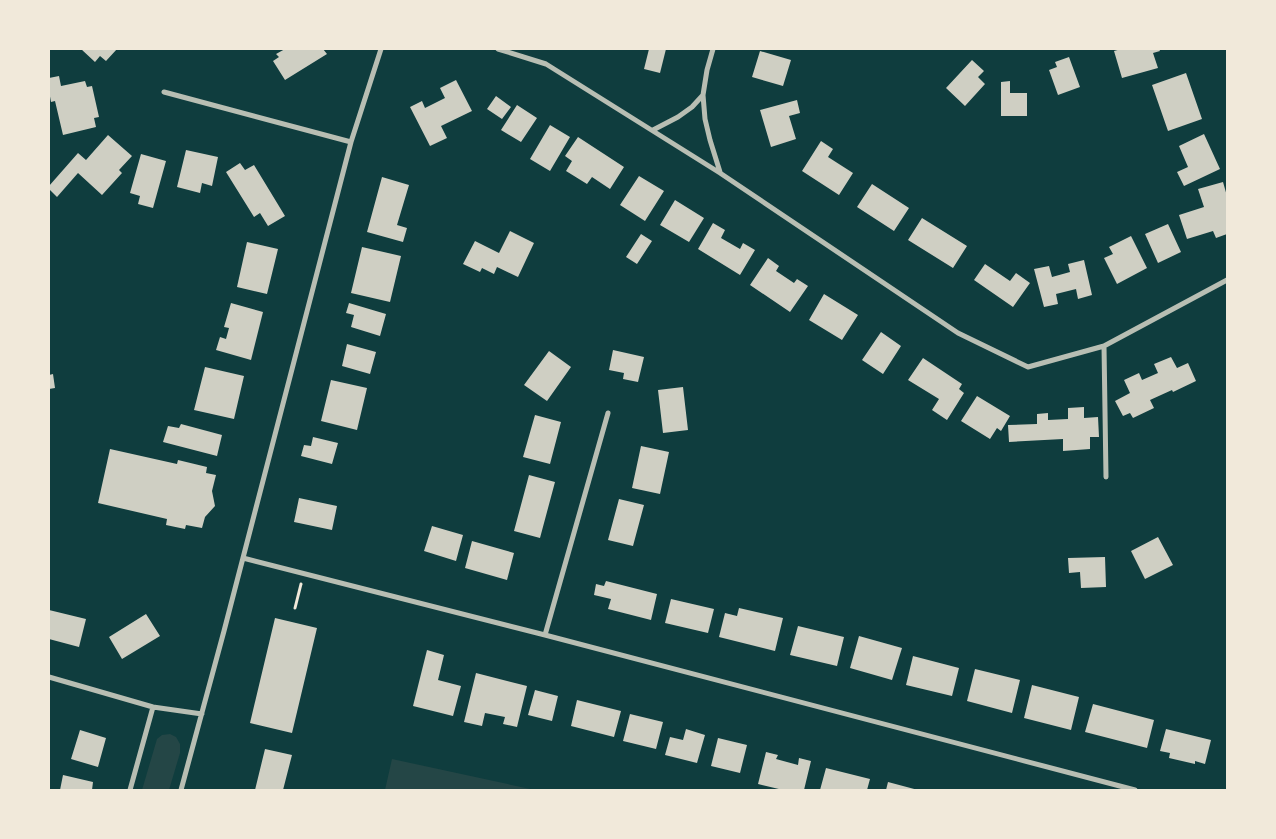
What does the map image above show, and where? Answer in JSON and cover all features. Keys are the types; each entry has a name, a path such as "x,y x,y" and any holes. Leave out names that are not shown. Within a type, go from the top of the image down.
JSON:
{"street":[{"path":"181,790 352,142 381,49"},
{"path":"498,49 546,64 720,172 958,333 1028,367 1104,346 1227,280"},
{"path":"713,49 703,95 708,133 720,172"},
{"path":"164,92 352,142"},
{"path":"653,130 678,117 692,107 703,95"},
{"path":"1104,346 1106,477"},
{"path":"545,635 608,413"},
{"path":"243,558 1135,790"},
{"path":"49,677 153,707 202,714"},
{"path":"130,790 153,707"}],"path":[{"path":"295,608 303,573"}],"shaded area":[{"path":"170,734 176,737 180,744 180,753 169,790 142,790 157,739 162,735"},
{"path":"392,759 535,790 385,790"}],"building":[{"path":"81,49 117,49 106,61 100,56 95,62"},
{"path":"285,49 323,49 327,54 285,80 273,61 279,57 276,54"},
{"path":"649,49 666,49 660,73 644,69"},
{"path":"1121,49 1159,49 1160,51 1153,53 1158,68 1122,78 1114,51"},
{"path":"760,51 791,60 783,86 752,77"},
{"path":"1069,57 1080,87 1058,95 1049,70 1057,67 1055,62"},
{"path":"972,60 984,71 978,77 985,84 965,106 946,88"},
{"path":"1186,73 1202,119 1168,131 1152,85"},
{"path":"59,76 61,86 85,81 87,87 92,86 99,117 94,118 96,127 63,135 55,101 51,102 49,91 49,78"},
{"path":"456,80 472,111 441,126 447,138 430,146 410,107 422,101 425,108 445,98 440,88"},
{"path":"1010,81 1010,93 1027,93 1027,116 1001,116 1001,82"},
{"path":"496,96 511,107 502,119 487,109"},
{"path":"797,100 800,113 789,116 796,139 771,147 760,110"},
{"path":"517,105 537,118 521,142 501,130"},
{"path":"550,125 570,137 550,171 530,159"},
{"path":"1204,134 1220,169 1184,186 1177,172 1188,167 1179,146"},
{"path":"108,135 132,156 119,170 122,173 102,195 78,173 57,197 49,189 49,186 78,153 86,160"},
{"path":"578,137 624,167 610,189 592,177 587,184 566,171 572,161 565,156"},
{"path":"821,141 833,149 828,157 853,173 839,195 802,171"},
{"path":"186,150 218,157 212,186 202,183 200,193 177,187"},
{"path":"141,154 166,161 153,208 138,204 140,196 130,193"},
{"path":"240,163 245,170 254,165 285,216 268,226 260,213 254,217 226,172"},
{"path":"639,176 664,191 645,221 620,205"},
{"path":"382,177 409,185 397,225 407,228 403,242 367,232"},
{"path":"1223,182 1227,196 1227,234 1216,238 1213,231 1187,239 1179,215 1204,207 1198,189"},
{"path":"872,184 909,208 894,231 857,207"},
{"path":"675,200 704,218 689,242 660,225"},
{"path":"922,218 967,246 953,268 908,240"},
{"path":"713,223 725,230 721,238 740,249 743,243 755,250 740,275 698,249"},
{"path":"1168,224 1181,252 1158,263 1145,234"},
{"path":"510,231 534,243 518,277 497,267 494,274 482,268 480,272 463,264 475,241 499,253"},
{"path":"641,234 652,241 637,264 626,257"},
{"path":"1131,236 1147,268 1117,284 1104,258 1113,254 1109,247"},
{"path":"247,242 278,249 267,294 237,287"},
{"path":"362,247 401,256 390,302 351,293"},
{"path":"768,258 779,266 776,271 794,283 797,279 808,286 790,312 750,285"},
{"path":"1084,260 1092,295 1078,299 1076,289 1056,294 1058,304 1044,307 1034,269 1049,266 1052,277 1070,272 1068,264"},
{"path":"985,264 1010,281 1016,273 1030,283 1013,307 974,280"},
{"path":"824,294 858,315 842,340 809,320"},
{"path":"231,303 263,312 251,360 216,350 220,337 226,339 229,328 224,327"},
{"path":"349,303 386,314 380,336 351,327 354,315 346,313"},
{"path":"881,332 901,346 883,374 862,360"},
{"path":"347,344 376,352 370,374 342,366"},
{"path":"613,350 644,357 638,382 623,379 624,373 609,370"},
{"path":"549,351 571,367 547,401 524,385"},
{"path":"1171,357 1177,368 1188,363 1196,381 1150,400 1154,408 1133,418 1130,413 1123,416 1115,401 1130,393 1124,380 1139,373 1142,380 1158,373 1154,364"},
{"path":"923,358 962,384 959,389 964,393 947,420 932,410 939,399 908,380"},
{"path":"205,367 244,376 234,419 194,410"},
{"path":"53,374 55,388 49,389 49,375"},
{"path":"331,380 367,388 357,430 321,421"},
{"path":"683,387 688,430 663,433 658,390"},
{"path":"977,396 1010,416 1001,431 997,428 990,439 961,421"},
{"path":"1084,407 1084,418 1098,417 1099,437 1090,437 1090,449 1063,451 1063,439 1009,442 1008,425 1037,424 1037,414 1048,413 1048,420 1068,419 1068,408"},
{"path":"535,415 561,422 550,464 523,457"},
{"path":"181,424 222,435 217,456 163,442 168,426 179,428"},
{"path":"313,437 338,443 332,464 301,456 304,445 311,446"},
{"path":"641,446 669,452 660,494 632,488"},
{"path":"110,449 177,464 178,460 207,467 206,473 216,475 212,491 215,506 205,517 202,528 186,525 185,529 166,525 167,519 98,503"},
{"path":"529,475 555,482 540,538 514,531"},
{"path":"299,498 337,506 332,530 294,522"},
{"path":"619,499 644,505 633,546 608,540"},
{"path":"432,526 463,535 456,561 424,551"},
{"path":"1158,537 1173,565 1145,579 1131,551"},
{"path":"472,541 514,553 507,580 465,568"},
{"path":"1105,557 1106,587 1081,588 1080,572 1069,573 1068,558"},
{"path":"606,581 657,594 651,620 608,609 611,599 594,595 596,584 604,586"},
{"path":"671,599 714,609 708,633 665,623"},
{"path":"739,608 783,618 775,651 719,637 725,613 737,616"},
{"path":"49,610 86,619 79,647 49,639"},
{"path":"146,614 160,636 122,659 109,637"},
{"path":"275,618 317,628 292,733 250,723"},
{"path":"798,626 844,637 837,666 790,655"},
{"path":"859,636 902,648 892,680 850,668"},
{"path":"427,650 444,655 438,680 461,686 453,716 413,706"},
{"path":"913,656 959,668 952,696 906,685"},
{"path":"975,669 1020,680 1012,713 967,701"},
{"path":"476,673 527,686 517,727 503,724 505,717 485,713 482,726 464,722"},
{"path":"1032,685 1079,697 1071,730 1024,718"},
{"path":"535,690 558,696 552,721 528,715"},
{"path":"577,700 621,711 614,737 571,726"},
{"path":"1093,704 1154,720 1147,748 1085,732"},
{"path":"630,714 663,722 656,749 623,741"},
{"path":"686,729 705,735 697,763 665,755 670,737 683,740"},
{"path":"1166,729 1211,740 1205,764 1195,761 1195,764 1169,758 1170,753 1160,751"},
{"path":"80,730 106,738 98,767 71,759"},
{"path":"718,738 747,745 740,773 711,766"},
{"path":"265,749 292,755 283,790 255,790"},
{"path":"766,752 778,755 776,759 798,765 799,758 811,761 804,790 783,790 758,784"},
{"path":"826,768 870,779 867,790 820,790"},
{"path":"63,775 93,782 92,790 60,790"},
{"path":"888,782 918,790 886,790"}]}
